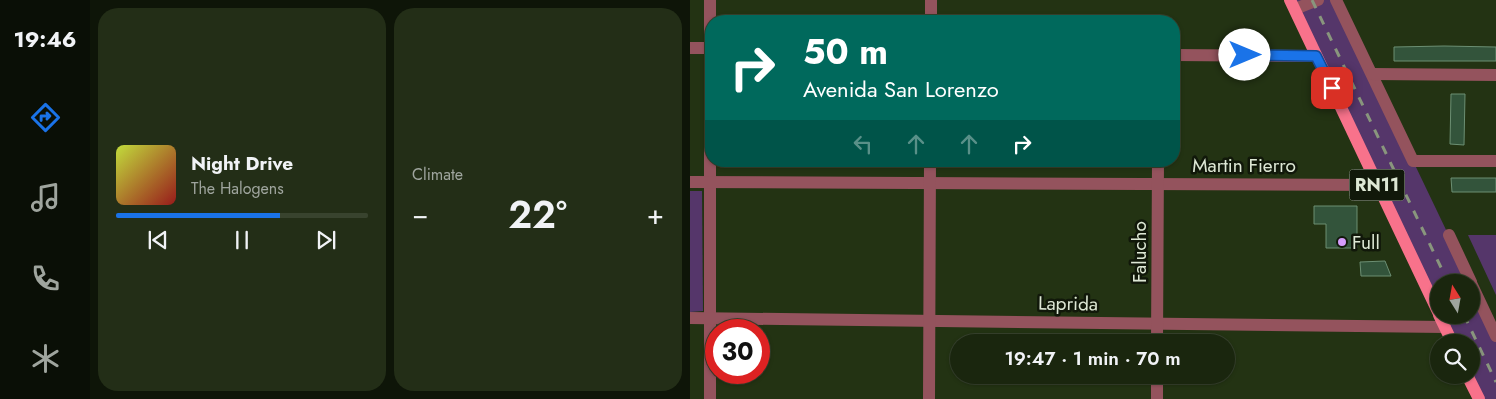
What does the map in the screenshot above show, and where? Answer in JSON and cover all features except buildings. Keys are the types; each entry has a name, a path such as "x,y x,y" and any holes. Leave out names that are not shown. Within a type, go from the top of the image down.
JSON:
{"main road":[{"name":"RN11","path":"1292,5 1430,296"},
{"path":"1472,384 1479,399"}],"street":[{"path":"710,0 710,15"},
{"path":"931,0 931,15"},
{"path":"1292,5 1318,0"},
{"path":"1336,0 1413,161 1496,161"},
{"path":"690,48 705,48"},
{"path":"1180,55 1316,56"},
{"path":"1372,74 1496,75"},
{"path":"710,167 710,399"},
{"path":"929,399 930,167"},
{"name":"Falucho","path":"1157,334 1158,167"},
{"name":"Martin Fierro","path":"690,182 1377,185"},
{"path":"1449,235 1467,274"},
{"path":"1480,302 1496,336"},
{"name":"Laprida","path":"690,318 1157,323 1430,319"},
{"path":"1157,384 1157,399"}],"shaded area":[{"path":"1290,0 1336,0 1467,274 1430,274 1430,295"},
{"path":"690,191 702,191 703,311 690,312"},
{"path":"1468,235 1496,235 1496,295"},
{"path":"1480,302 1496,336 1496,399 1479,399 1474,384 1480,384 1480,334 1448,334 1443,324 1480,324"}],"railway":[{"path":"1312,0 1444,274"},
{"path":"1468,324 1496,382"}],"place":[{"name":"Full","path":"1342,242"}],"route":[{"path":"1245,55 1316,56 1332,88"}]}
